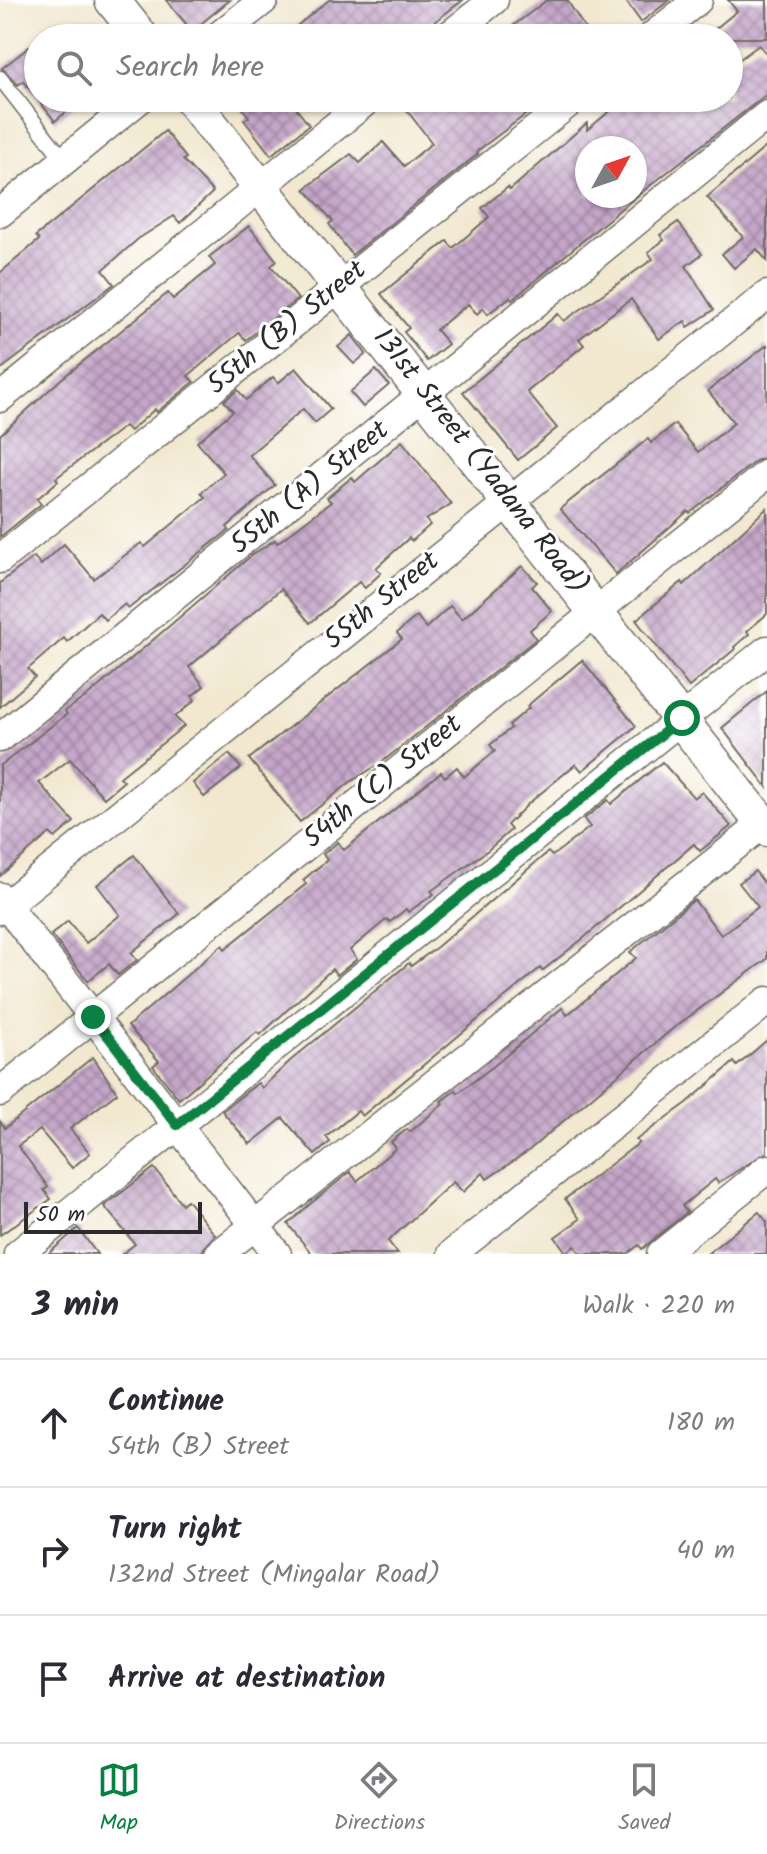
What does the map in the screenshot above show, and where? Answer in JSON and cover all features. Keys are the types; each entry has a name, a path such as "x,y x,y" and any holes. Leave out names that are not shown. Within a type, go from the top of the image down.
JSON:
{"street":[{"path":"112,0 131,24"},
{"path":"234,24 264,0"},
{"path":"464,24 494,0"},
{"path":"668,24 698,0"},
{"path":"0,213 124,112"},
{"name":"131st Street (Yadana Road)","path":"202,112 766,825"},
{"path":"0,398 352,112"},
{"name":"55th (B) Street","path":"0,559 557,112"},
{"name":"55th (A) Street","path":"0,738 767,115"},
{"name":"55th Street","path":"2,904 767,295"},
{"name":"54th (C) Street","path":"0,1092 767,474"},
{"path":"18,1254 767,650"},
{"path":"219,1254 766,825"},
{"path":"2,904 277,1254"},
{"path":"452,1254 767,1001"},
{"path":"661,1254 767,1169"}],"lane":[{"path":"0,78 24,109"},
{"path":"27,112 64,160"}],"building":[{"path":"166,0 230,0 201,24 186,24"},
{"path":"329,0 463,0 432,24 299,24"},
{"path":"547,0 567,0 582,24 515,24"},
{"path":"625,0 670,0 641,22"},
{"path":"728,0 767,0 767,38 743,38 743,24 721,24 737,11"},
{"path":"759,45 767,54 767,94 647,188 647,136 575,136 575,208 622,208 512,300 510,297 488,314 483,308 477,314 468,304 436,330 448,344 427,361 404,332 409,328 381,294 447,241 453,248 489,217 482,208 508,187 510,190 587,123 587,130 609,112 743,112 743,57"},
{"path":"24,51 24,82 18,85 2,68"},
{"path":"48,112 66,112 55,121"},
{"path":"245,112 299,112 309,125 271,155 244,120 249,117"},
{"path":"408,112 529,112 477,151 478,154 352,255 329,224 333,221 305,189 351,154 360,163 383,142 404,166 432,143"},
{"path":"165,131 186,158 183,160 213,192 180,223 174,216 138,239 103,270 114,284 0,370 0,273 39,240 36,236"},
{"path":"767,146 767,261 757,249 734,268 722,254 743,237 707,197"},
{"path":"678,222 702,254 686,266 714,310 688,327 685,321 659,339 631,299 579,339 584,345 527,392 557,428 518,460 463,392 558,314 564,321 653,259 648,252 664,240 660,235"},
{"path":"249,226 277,261 271,266 298,299 246,340 239,333 188,376 194,382 157,412 155,409 130,431 125,426 56,478 58,481 37,499 41,504 0,537 0,435 60,380 168,293 173,299 215,265 209,257"},
{"path":"352,335 366,354 354,364 338,347"},
{"path":"767,345 767,457 756,461 690,513 688,511 616,574 560,509 648,439 651,443 675,424 698,452 734,423 708,391"},
{"path":"296,368 331,409 315,423 303,409 249,455 275,485 227,527 229,530 128,609 125,604 105,620 99,613 67,642 64,638 28,669 35,677 0,707 0,583 34,557 41,565 64,544 94,579 141,543 145,547 205,497 201,493 224,473 197,442 233,411 224,401 238,390 246,400 273,377 278,383"},
{"path":"376,370 389,385 363,407 350,392"},
{"path":"402,441 451,504 426,520 430,525 412,541 409,538 376,568 381,573 365,588 359,582 310,623 281,589 189,667 204,686 192,696 195,700 175,717 184,726 120,777 124,781 104,798 70,759 39,783 74,822 55,838 50,833 0,876 0,766 67,714 65,711 90,694 252,555 275,540 277,543 331,502 327,498 352,477 355,482"},
{"path":"767,508 767,614 747,631 749,634 735,649 689,687 636,620 682,582 684,585"},
{"path":"522,566 537,582 532,587 552,611 530,630 536,639 382,762 349,783 300,822 249,759 402,639 397,633 417,616 426,628 450,606 462,619"},
{"path":"582,660 636,726 582,771 576,764 529,803 507,825 511,830 488,850 431,891 434,894 408,912 406,909 390,922 387,919 350,950 357,959 337,975 332,969 260,1035 257,1032 179,1099 153,1066 159,1061 128,1026 222,945 225,949 306,884 303,880 327,860 323,854 338,842 344,850 441,772 445,777 457,767 464,777 495,751 490,745 511,728 509,725 529,708 527,706"},
{"path":"767,691 767,787 722,728"},
{"path":"229,754 241,768 204,797 193,783"},
{"path":"662,762 694,798 702,792 731,826 700,851 694,844 585,937 542,971 540,968 362,1116 358,1111 326,1137 330,1142 315,1155 283,1118 250,1144 222,1111 258,1083 262,1088 290,1061 409,963 411,966 437,947 548,852 552,856 590,827 584,819 608,800 611,804"},
{"path":"134,855 179,914 131,953 137,960 118,975 109,964 88,981 51,935 68,921 86,943 120,915 97,885"},
{"path":"755,871 767,887 767,959 671,1030 528,1151 487,1179 483,1173 463,1192 453,1182 388,1241 398,1254 312,1254 288,1224 310,1204 350,1172 357,1181 396,1148 391,1142 407,1129 410,1132 443,1104 441,1101 456,1090 458,1093 495,1065 562,1008 567,1015 636,958 630,952 694,900 721,935 758,907 739,883"},
{"path":"767,1040 767,1152 718,1183 715,1179 682,1206 687,1212 642,1249 639,1245 627,1254 581,1254 575,1246 566,1252 555,1237 580,1219 565,1199 639,1143 636,1140 687,1103 734,1062 737,1066"},
{"path":"93,1057 117,1093 70,1129 90,1153 72,1168 40,1130 18,1146 48,1187 44,1190 51,1199 0,1235 0,1121 5,1128"},
{"path":"154,1168 182,1204 187,1200 215,1235 202,1254 122,1254 135,1244 104,1206"},
{"path":"759,1212 767,1222 767,1254 707,1254"},
{"path":"78,1228 97,1254 48,1254"}],"route":[{"path":"93,1017 177,1125 682,718"}]}
